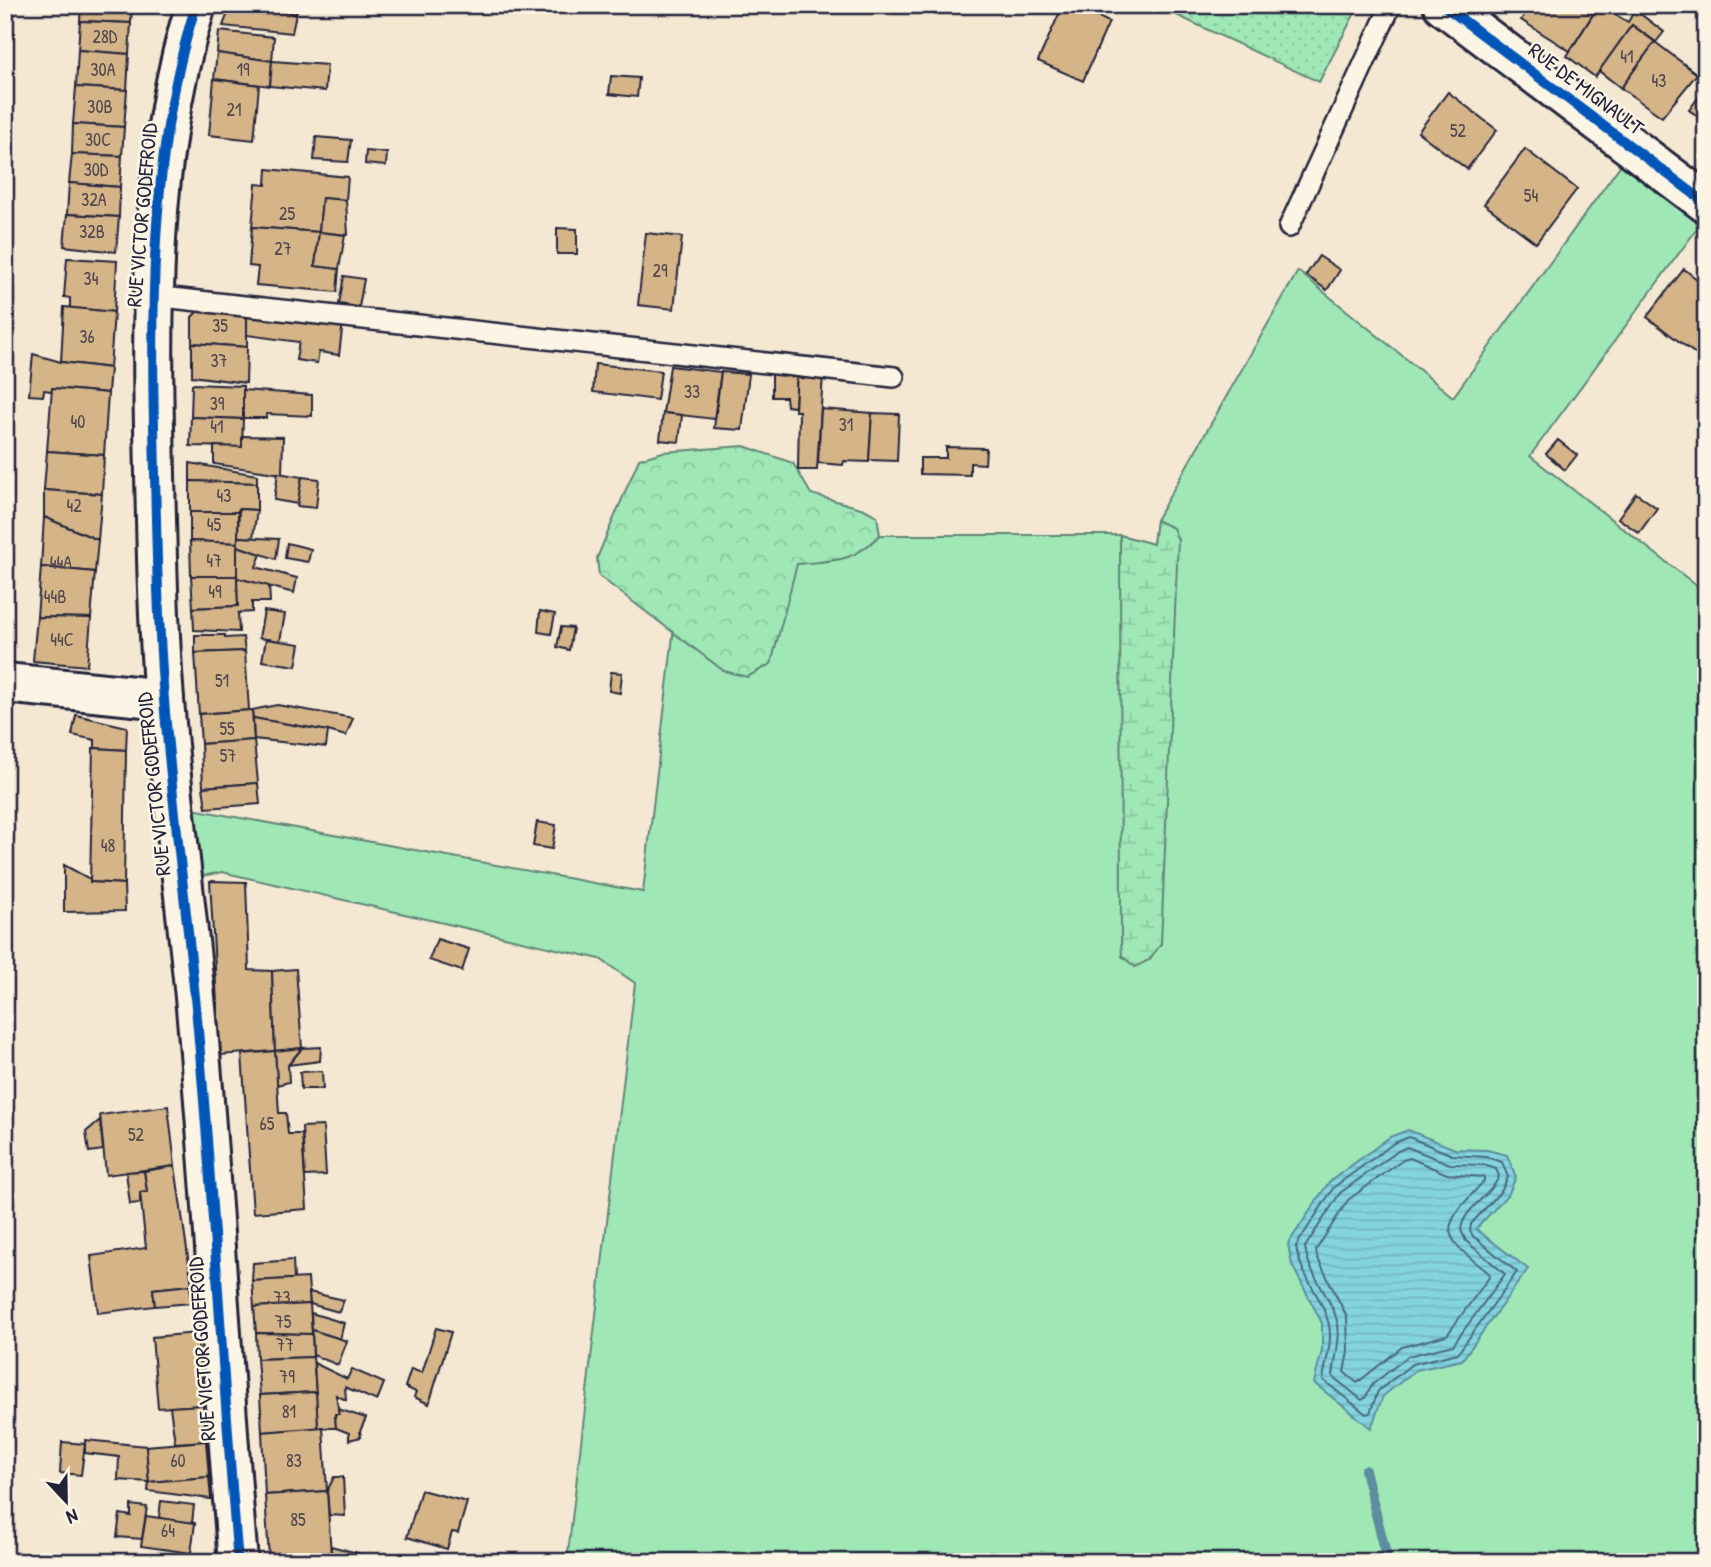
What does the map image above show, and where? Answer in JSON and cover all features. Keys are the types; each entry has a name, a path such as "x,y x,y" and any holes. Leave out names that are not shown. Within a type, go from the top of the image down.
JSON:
{"street":[{"name":"RUE VICTOR GODEFROID","path":"196,5 171,99 161,179 153,296 157,596 164,698 201,1064 224,1405 238,1562"},
{"name":"RUE DE MIGNAULT","path":"1443,5 1706,203"},
{"path":"5,684 164,698"}],"lane":[{"path":"1289,227 1391,5"},
{"path":"153,296 894,377"}],"green space":[{"path":"1155,5 1359,5 1319,82"},
{"path":"1622,163 1702,222 1530,456 1706,593 1706,1562 567,1562 635,983 600,959 222,872 183,880 176,806 643,892 687,516 880,535 1120,535 1153,544 1156,520 1298,271 1453,397"},
{"path":"744,446 793,463 811,494 864,509 877,516 880,535 851,556 832,561 797,564 771,664 747,677 724,671 599,576 597,558 639,459 663,452"},
{"path":"1156,520 1173,528 1178,540 1161,944 1149,960 1135,967 1122,956 1121,940 1120,535 1153,544"}],"water":[{"path":"1408,1130 1455,1149 1487,1150 1507,1155 1516,1177 1509,1193 1476,1229 1528,1269 1462,1360 1416,1370 1383,1396 1371,1428 1314,1383 1322,1350 1322,1323 1292,1265 1288,1244 1329,1182 1390,1137"}],"building":[{"path":"81,5 132,5 131,23 80,21"},
{"path":"231,5 257,5 296,14 292,33 223,26"},
{"path":"257,5 298,5 296,14"},
{"path":"1063,5 1072,5 1109,22 1083,81 1038,61"},
{"path":"1531,5 1586,5 1595,11 1570,51 1521,20"},
{"path":"1599,5 1628,22 1635,10 1664,32 1656,42 1632,25 1595,77 1567,56"},
{"path":"80,21 131,23 129,54 78,50"},
{"path":"1632,25 1655,42 1621,88 1599,71"},
{"path":"219,31 274,37 272,61 217,53"},
{"path":"1655,42 1697,74 1662,117 1621,88"},
{"path":"78,50 129,54 127,90 76,87"},
{"path":"217,53 272,61 270,86 214,79"},
{"path":"272,61 327,65 325,91 270,86"},
{"path":"611,76 639,78 637,97 609,94"},
{"path":"214,79 259,85 254,140 209,135"},
{"path":"76,87 127,90 124,127 73,124"},
{"path":"1706,87 1706,122 1689,110"},
{"path":"1448,92 1497,130 1467,169 1418,132"},
{"path":"73,124 124,127 122,156 72,154"},
{"path":"316,137 351,140 348,162 314,160"},
{"path":"1525,149 1577,189 1536,243 1484,204"},
{"path":"366,151 387,153 386,166 365,164"},
{"path":"72,154 122,156 120,187 69,183"},
{"path":"267,169 348,177 346,200 322,198 319,232 252,227 256,184 266,185"},
{"path":"69,183 120,187 119,217 67,214"},
{"path":"322,198 346,200 348,235 319,232"},
{"path":"67,214 119,217 116,252 64,246"},
{"path":"252,227 319,232 315,266 339,269 337,292 256,285 258,267 249,266"},
{"path":"557,228 577,229 577,254 557,254"},
{"path":"319,232 345,235 339,269 315,266"},
{"path":"646,233 682,237 674,309 638,305"},
{"path":"1319,256 1340,270 1327,290 1306,275"},
{"path":"67,258 117,261 114,312 70,308 70,298 64,297"},
{"path":"1684,269 1702,283 1706,279 1706,351 1701,358 1647,317"},
{"path":"344,276 364,279 359,307 339,304"},
{"path":"64,307 114,312 110,368 61,362"},
{"path":"201,308 247,312 247,347 192,343 192,317"},
{"path":"247,312 343,322 339,355 319,352 317,363 296,360 299,342 247,335"},
{"path":"192,343 247,347 246,383 192,376"},
{"path":"33,354 61,362 110,368 108,393 52,388 52,391 44,390 43,396 29,395"},
{"path":"595,364 661,371 657,400 593,392"},
{"path":"670,366 721,372 714,419 663,413"},
{"path":"772,370 797,371 795,407 787,406 786,397 772,397"},
{"path":"797,371 823,374 817,470 798,470 799,411 795,411"},
{"path":"721,372 749,374 742,430 714,428"},
{"path":"192,384 243,386 243,419 191,417"},
{"path":"52,388 108,393 104,455 47,451"},
{"path":"243,390 312,395 312,416 266,414 266,418 243,418"},
{"path":"821,409 872,413 869,462 844,461 843,465 818,463"},
{"path":"663,413 682,415 679,442 660,440"},
{"path":"872,413 899,414 897,461 869,460"},
{"path":"191,417 243,419 242,447 190,446"},
{"path":"242,436 283,437 282,474 214,464 214,446 242,447"},
{"path":"1558,440 1577,455 1565,470 1546,454"},
{"path":"946,447 986,448 985,464 970,463 970,475 920,474 920,458 946,458"},
{"path":"47,451 104,455 102,494 44,490"},
{"path":"190,463 257,475 257,483 190,481"},
{"path":"278,473 302,477 298,504 274,500"},
{"path":"302,477 319,479 316,508 297,506"},
{"path":"190,481 257,483 257,510 190,512"},
{"path":"44,490 102,494 98,540 44,517"},
{"path":"1636,493 1657,508 1639,533 1618,518"},
{"path":"239,509 257,510 253,538 238,537"},
{"path":"190,512 238,512 238,543 190,541"},
{"path":"44,517 98,540 95,572 41,567"},
{"path":"238,537 279,539 276,559 237,546"},
{"path":"190,541 238,543 237,576 191,576"},
{"path":"287,543 311,549 308,562 285,558"},
{"path":"237,546 261,554 256,567 297,578 294,593 237,578"},
{"path":"41,567 95,572 91,618 37,617"},
{"path":"191,576 237,576 238,606 193,608"},
{"path":"237,578 269,586 270,602 252,602 252,612 238,613 239,632 194,630 193,608 238,606"},
{"path":"264,611 285,614 280,641 259,638"},
{"path":"540,611 555,614 551,634 538,632"},
{"path":"37,617 91,618 87,666 33,661"},
{"path":"561,627 573,628 569,650 557,647"},
{"path":"195,635 243,637 245,651 195,653"},
{"path":"266,639 300,644 296,666 262,661"},
{"path":"245,651 249,710 199,714 195,653"},
{"path":"611,672 622,673 620,693 609,691"},
{"path":"277,705 353,718 346,736 253,718 252,710"},
{"path":"252,710 254,740 201,744 199,714"},
{"path":"76,715 127,727 126,750 95,748 95,740 72,735"},
{"path":"253,718 328,731 326,747 254,739"},
{"path":"254,740 258,783 203,787 201,744"},
{"path":"93,748 126,750 124,884 90,882"},
{"path":"258,783 260,804 206,808 203,787"},
{"path":"537,822 556,825 552,849 533,846"},
{"path":"64,865 90,879 90,882 124,884 125,911 64,912"},
{"path":"210,881 246,882 249,970 272,971 275,1051 220,1055"},
{"path":"437,939 469,949 462,971 429,960"},
{"path":"296,969 302,1048 275,1051 272,971"},
{"path":"321,1047 320,1061 288,1065 302,1048"},
{"path":"302,1048 288,1065 289,1082 277,1085 275,1051"},
{"path":"275,1051 279,1113 286,1113 288,1134 302,1134 307,1209 253,1213 242,1054"},
{"path":"322,1071 323,1089 301,1089 300,1072"},
{"path":"168,1106 175,1166 106,1175 100,1115"},
{"path":"100,1120 103,1150 89,1152 86,1132"},
{"path":"323,1126 326,1175 305,1176 302,1127"},
{"path":"175,1166 192,1285 153,1289 155,1306 98,1313 91,1256 146,1248 140,1192 147,1192 144,1171"},
{"path":"144,1171 147,1192 140,1192 140,1203 130,1204 126,1172"},
{"path":"293,1260 294,1279 252,1281 253,1263"},
{"path":"308,1278 310,1304 254,1307 252,1281"},
{"path":"190,1285 192,1303 155,1306 153,1289"},
{"path":"309,1292 344,1300 339,1312 310,1304"},
{"path":"310,1304 312,1334 256,1333 254,1307"},
{"path":"311,1313 344,1323 340,1339 312,1330"},
{"path":"436,1328 451,1332 429,1404 414,1397 416,1392 405,1387 411,1369 422,1373"},
{"path":"312,1330 347,1341 338,1365 313,1355"},
{"path":"197,1333 203,1405 158,1408 152,1337"},
{"path":"256,1333 312,1334 313,1357 257,1359"},
{"path":"313,1357 316,1392 260,1395 257,1359"},
{"path":"314,1363 347,1379 352,1369 384,1383 377,1401 345,1387 346,1400 336,1395 339,1414 335,1414 336,1428 318,1428"},
{"path":"316,1392 318,1428 262,1432 260,1395"},
{"path":"203,1405 206,1441 175,1443 170,1407"},
{"path":"338,1409 366,1418 360,1431 361,1437 349,1440 349,1433 336,1428 335,1414 339,1414"},
{"path":"323,1427 327,1491 265,1495 262,1432"},
{"path":"85,1440 146,1446 149,1482 118,1480 119,1457 85,1453"},
{"path":"206,1441 209,1477 149,1482 146,1446"},
{"path":"62,1442 85,1444 81,1475 60,1473"},
{"path":"209,1477 211,1499 148,1491 149,1482"},
{"path":"334,1477 343,1477 345,1516 329,1515 327,1491"},
{"path":"421,1490 467,1502 458,1533 452,1532 447,1549 407,1537"},
{"path":"327,1491 331,1555 269,1558 265,1495"},
{"path":"161,1501 194,1505 192,1523 159,1518"},
{"path":"131,1505 147,1507 142,1539 117,1537 120,1514 131,1516"},
{"path":"146,1516 195,1523 191,1553 141,1546"},
{"path":"331,1546 391,1562 327,1562 328,1555 331,1555"}],"waterway":[{"path":"1365,1470 1388,1562"}],"cycle path":[{"path":"196,5 171,108 158,214 153,320 156,529 164,700 195,997 238,1562"},
{"path":"1443,5 1706,203"}]}
